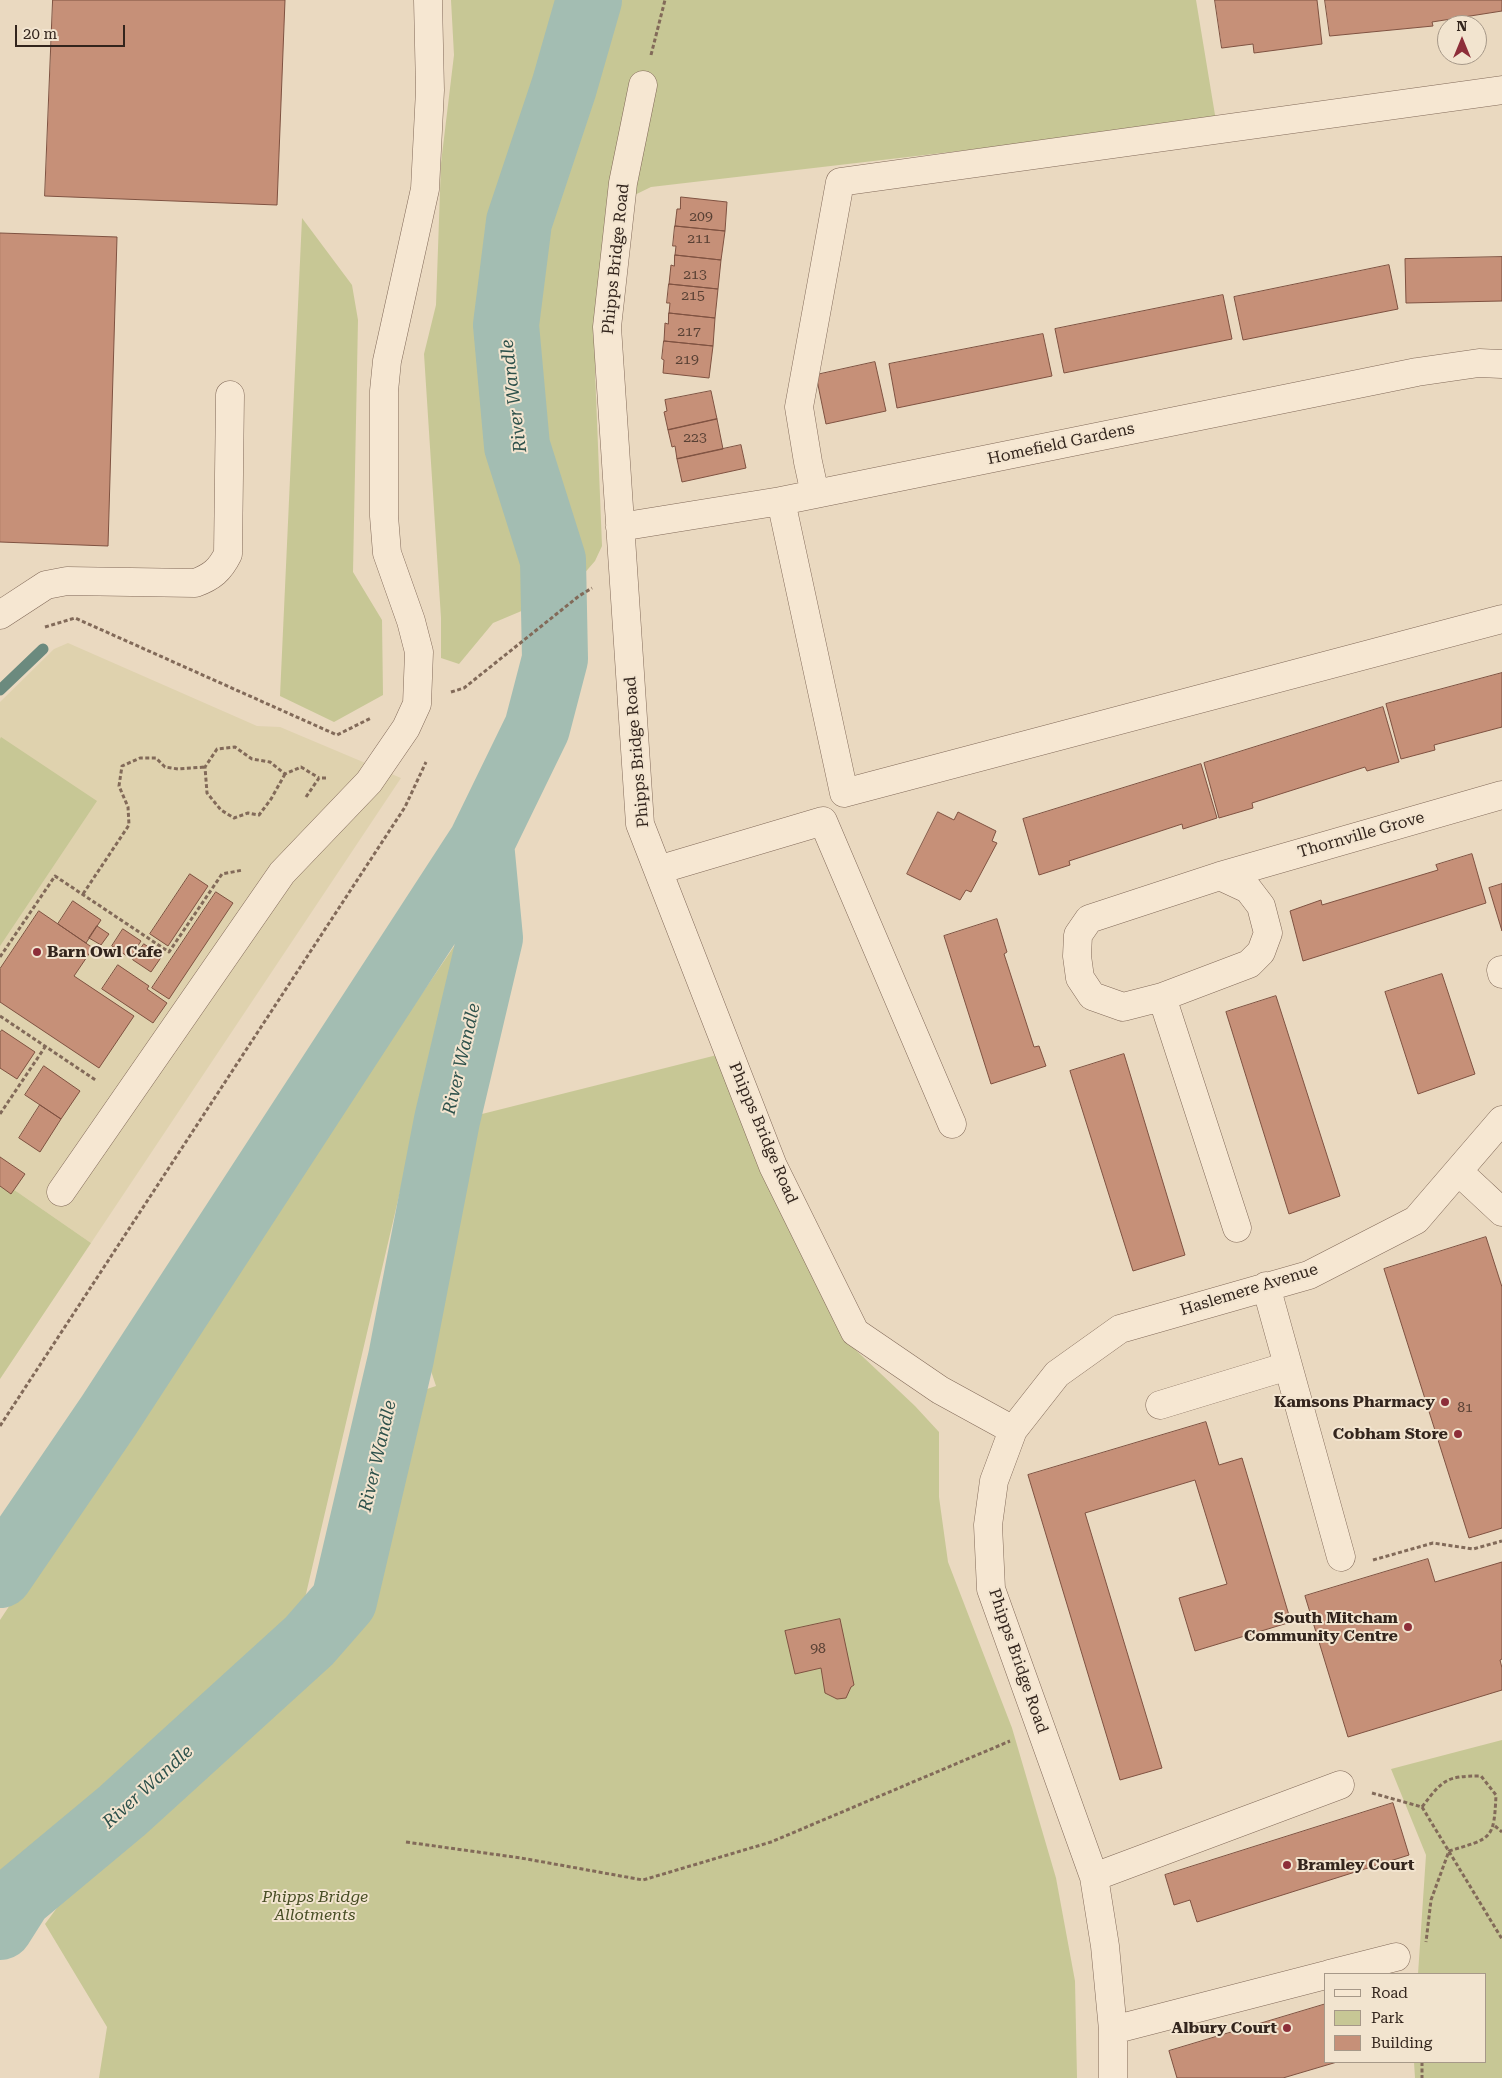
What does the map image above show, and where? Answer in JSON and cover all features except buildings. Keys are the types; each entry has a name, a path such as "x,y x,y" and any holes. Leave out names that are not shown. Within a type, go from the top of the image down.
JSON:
{"street":[{"path":"62,1192 282,873 369,782 406,728 417,704 420,652 387,553 384,516 384,390 387,361 425,190 430,90 428,0"},
{"name":"Phipps Bridge Road","path":"643,85 623,183 607,327 640,824 773,1166 855,1332 940,1390 1013,1430 994,1481 988,1525 991,1589 1094,1877 1105,1946 1113,2030 1113,2078"},
{"path":"815,494 798,407 840,182 1502,90"},
{"name":"Homefield Gardens","path":"620,526 781,501 1417,372 1479,363 1502,364"},
{"path":"0,615 46,585 67,581 195,583 209,578 221,567 228,554 230,395"},
{"path":"781,501 844,793 1502,619"},
{"name":"Thornville Grove","path":"1220,876 1248,889 1262,906 1268,934 1261,952 1249,964 1162,997 1123,1007 1092,996 1080,978 1077,956 1078,935 1089,919 1220,876 1502,794"},
{"path":"658,870 823,821 952,1124"},
{"path":"1162,997 1237,1228"},
{"name":"Haslemere Avenue","path":"1013,1430 1057,1374 1120,1329 1309,1275 1416,1220 1502,1120"},
{"path":"1459,1172 1502,1212"},
{"path":"1266,1286 1341,1557"},
{"path":"1160,1405 1288,1366"},
{"path":"1094,1877 1340,1785"},
{"path":"1335,1973 1396,1957"},
{"path":"1113,2030 1324,1976"}],"path":[{"path":"643,85 665,0"},
{"path":"39,629 75,618 337,735 383,713 464,688 579,596"},
{"path":"285,774 270,762 252,759 236,746 218,749 205,767 207,792 220,810 234,818 248,813 259,815 271,799 285,774 301,767 319,778 369,782"},
{"path":"0,1426 405,807 429,755"},
{"path":"82,894 129,825 128,807 119,786 122,766 140,758 156,758 165,767 178,769 205,767"},
{"path":"305,798 319,778"},
{"path":"0,957 55,876 169,952 222,874 244,870"},
{"path":"1,1018 124,1100"},
{"path":"0,1114 45,1047"},
{"path":"1341,1557 1345,1568 1433,1543 1474,1549 1502,1541"},
{"path":"406,1842 521,1858 642,1880 770,1842 1041,1728"},
{"path":"1422,1807 1437,1786 1456,1776 1482,1776 1496,1794 1494,1826 1485,1839 1449,1851"},
{"path":"1340,1785 1422,1807 1502,1939"},
{"path":"1494,1826 1502,1832"},
{"path":"1426,1946 1431,1900 1449,1851"},
{"path":"1422,2063 1422,2078"}],"shaded area":[{"path":"68,643 257,726 280,727 401,778 91,1243 0,1180 0,702 54,649"}],"green space":[{"path":"451,0 1196,0 1216,121 651,187 614,205 599,288 595,371 602,546 595,561 569,591 493,623 459,664 441,658 441,618 424,354 436,305 441,163 454,55"},
{"path":"302,218 352,285 358,320 353,572 382,620 383,695 334,722 280,696"},
{"path":"1,737 97,801 0,946 0,739"},
{"path":"459,939 302,1611 171,1734 50,1843 0,1905 0,1620 122,1435"},
{"name":"Phipps Bridge Allotments","path":"717,1055 843,1338 915,1406 939,1432 939,1497 948,1562 1012,1728 1056,1878 1075,1981 1077,2078 99,2078 107,2027 45,1924 65,1897 270,1717 341,1649 390,1515 419,1385 424,1390 436,1386 426,1356 470,1117"},
{"path":"0,1180 91,1243 0,1379"},
{"path":"1502,1740 1502,2078 1415,2078 1414,2063 1487,2063 1487,1973 1418,1973 1426,1855 1391,1769"}],"waterway":[{"name":"River Wandle","path":"0,1575 109,1415 481,843 537,728 555,659 553,560 517,446 506,325 519,222 564,87 589,0"},
{"path":"0,690 43,649"},
{"name":"River Wandle","path":"0,1927 19,1897 122,1811 309,1641 344,1601 401,1358 447,1120 490,938 481,843"}],"place":[{"name":"Barn Owl Cafe","path":"37,952"},
{"name":"Kamsons Pharmacy","path":"1445,1402"},
{"name":"Cobham Store","path":"1458,1434"},
{"name":"South Mitcham Community Centre","path":"1408,1627"},
{"name":"Bramley Court","path":"1287,1865"},
{"name":"Albury Court","path":"1287,2028"}]}
